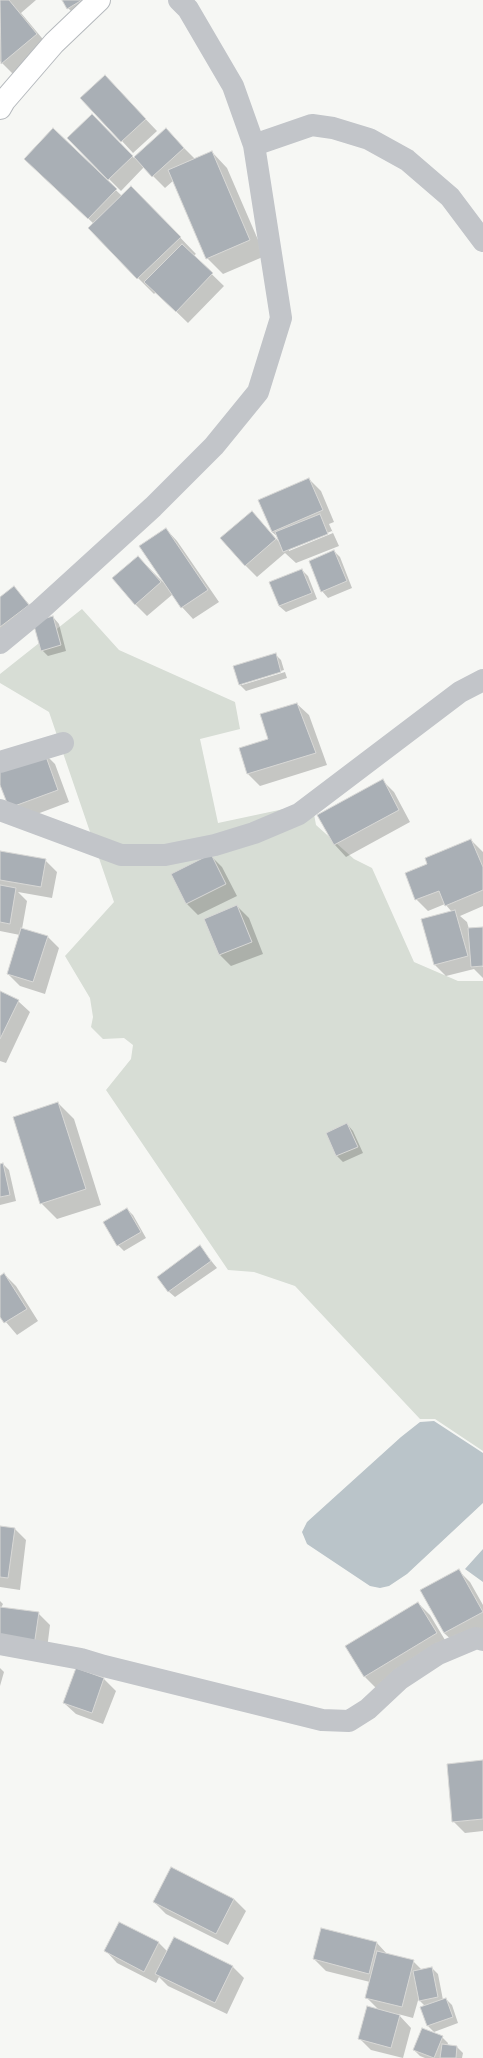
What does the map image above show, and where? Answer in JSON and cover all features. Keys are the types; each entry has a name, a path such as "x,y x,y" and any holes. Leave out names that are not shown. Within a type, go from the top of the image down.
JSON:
{"main road":[{"path":"1,101 54,43 99,0"}],"street":[{"path":"0,643 40,610 153,507 214,446 258,392 281,318 254,144 233,86 188,9 179,0"},
{"path":"254,144 312,125 332,128 369,139 407,160 450,197 483,240"},
{"path":"0,810 121,855 165,854 215,845 254,834 299,814 460,692 483,680"},
{"path":"0,762 63,743"},
{"path":"0,1644 81,1659 322,1720 349,1721 368,1709 400,1679 438,1654 476,1638 483,1640"}],"shaded area":[{"path":"82,609 119,650 235,702 240,729 200,739 218,823 312,803 316,825 354,859 372,868 414,962 458,981 483,981 483,1451 435,1419 420,1419 295,1286 254,1272 228,1270 106,1090 131,1059 133,1045 124,1038 103,1039 91,1027 93,1017 90,998 65,956 114,902 49,712 0,683 0,674"},
{"path":"434,1421 483,1453 483,1503 407,1574 389,1586 380,1588 370,1586 307,1544 302,1532 307,1522 401,1437 420,1422"},
{"path":"483,1549 483,1582 465,1569"}],"building":[{"path":"0,0 9,0 37,34 1,64"},
{"path":"62,0 82,0 67,9"},
{"path":"105,75 146,119 121,142 80,98"},
{"path":"92,114 133,156 108,180 67,138"},
{"path":"53,128 117,189 88,219 24,159"},
{"path":"166,128 184,148 152,177 134,157"},
{"path":"212,151 250,240 206,259 168,170"},
{"path":"131,186 181,237 137,279 88,228"},
{"path":"182,244 213,273 176,312 144,282"},
{"path":"309,478 323,510 272,532 258,500"},
{"path":"252,511 276,539 245,566 220,538"},
{"path":"320,514 328,534 283,552 275,532"},
{"path":"166,528 208,590 181,608 139,546"},
{"path":"334,550 347,581 321,592 309,561"},
{"path":"138,556 161,582 135,605 112,578"},
{"path":"302,569 312,593 279,606 269,582"},
{"path":"14,586 29,605 0,627 0,597"},
{"path":"53,616 61,645 41,651 33,622"},
{"path":"276,653 281,672 239,685 233,666"},
{"path":"297,703 316,753 247,774 239,748 268,739 260,714"},
{"path":"44,751 58,790 9,808 0,785 0,767"},
{"path":"383,779 399,810 334,845 317,815"},
{"path":"471,839 483,867 483,890 445,906 439,891 415,900 405,873 427,864 425,858"},
{"path":"0,851 46,859 41,887 0,880"},
{"path":"211,854 226,884 186,904 171,874"},
{"path":"0,885 16,888 10,924 0,922"},
{"path":"237,905 252,942 219,955 204,919"},
{"path":"455,910 468,956 434,965 421,919"},
{"path":"483,927 483,966 471,967 468,928"},
{"path":"21,928 48,936 33,982 7,974"},
{"path":"0,991 19,1000 0,1039"},
{"path":"58,1102 86,1189 40,1204 13,1117"},
{"path":"347,1123 358,1147 336,1156 326,1133"},
{"path":"3,1163 10,1195 0,1197 0,1164"},
{"path":"127,1208 141,1232 117,1246 103,1222"},
{"path":"200,1245 211,1261 168,1292 157,1277"},
{"path":"4,1273 27,1309 4,1323 0,1317 0,1276"},
{"path":"0,1526 15,1528 8,1578 0,1577"},
{"path":"459,1569 483,1612 444,1633 420,1590"},
{"path":"418,1602 437,1633 364,1677 345,1646"},
{"path":"0,1607 39,1612 34,1646 0,1641"},
{"path":"76,1668 104,1678 92,1713 63,1703"},
{"path":"483,1760 483,1819 452,1822 447,1764"},
{"path":"171,1867 234,1899 216,1934 153,1902"},
{"path":"119,1922 159,1942 144,1972 104,1951"},
{"path":"321,1928 377,1942 369,1974 313,1959"},
{"path":"174,1937 233,1966 215,2003 155,1974"},
{"path":"377,1951 414,1960 402,2007 365,1998"},
{"path":"432,1967 438,1997 419,2001 413,1971"},
{"path":"446,1998 453,2017 427,2026 420,2007"},
{"path":"367,2006 400,2015 391,2048 358,2039"},
{"path":"422,2028 443,2036 434,2058 413,2050"},
{"path":"442,2044 457,2046 456,2058 440,2058"}]}
